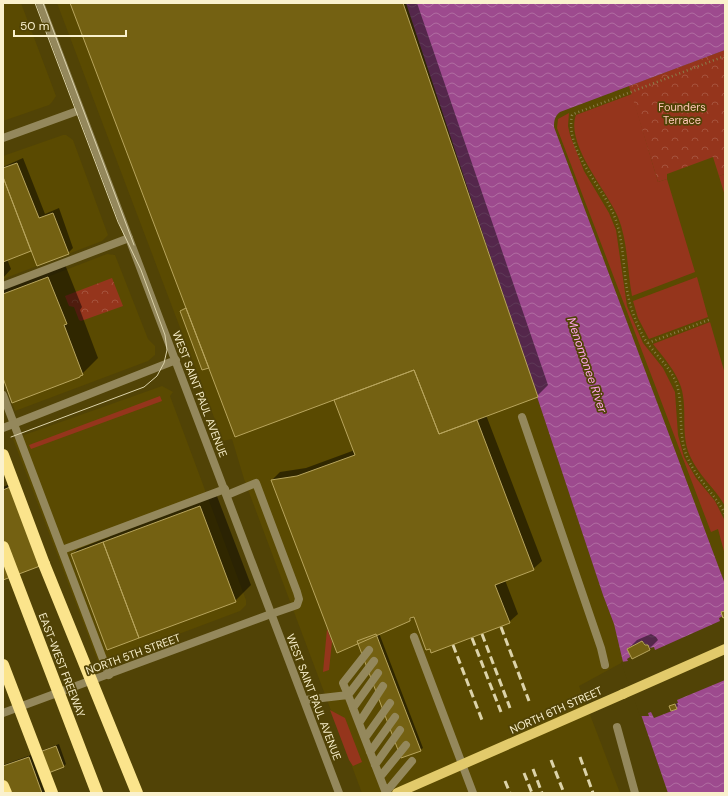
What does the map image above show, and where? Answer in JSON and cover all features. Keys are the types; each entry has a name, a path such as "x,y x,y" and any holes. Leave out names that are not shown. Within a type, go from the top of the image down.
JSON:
{"highway":[{"path":"3,455 44,564 137,793"},
{"path":"3,474 44,564"},
{"name":"EAST-WEST FREEWAY","path":"3,547 97,793"},
{"path":"3,665 52,793"},
{"path":"3,786 6,793"}],"main road":[{"name":"NORTH 6TH STREET","path":"397,793 725,649"}],"street":[{"name":"WEST SAINT PAUL AVENUE","path":"40,3 339,793"},
{"path":"3,138 80,110"},
{"path":"3,286 129,238"},
{"path":"3,428 176,360"},
{"path":"3,395 109,674"},
{"path":"522,417 602,648 605,665"},
{"name":"NORTH 5TH STREET","path":"3,713 297,605 299,599 297,592 256,484 226,492"},
{"path":"62,550 226,492"},
{"path":"414,637 473,793"},
{"path":"369,650 343,683 386,793"},
{"path":"305,700 348,695 374,661"},
{"path":"353,708 378,673"},
{"path":"359,723 384,686"},
{"path":"365,738 390,703"},
{"path":"370,752 395,717"},
{"path":"617,727 636,793"},
{"path":"375,765 400,730"},
{"path":"380,777 406,745"},
{"path":"386,793 412,761"}],"path":[{"path":"725,56 572,115 572,133 587,171 612,212 620,232 628,298 638,324 648,343 664,363 676,383 680,396 681,436 688,460 696,473 714,494 725,514"},
{"path":"648,343 711,319"}],"shaded area":[{"path":"3,3 21,3 56,96 49,105 3,121"},
{"path":"57,3 406,3 603,595 614,624 623,662 579,686 620,793 362,793 244,479 232,439 223,441"},
{"path":"725,50 725,584 554,127 554,122 556,116 560,112"},
{"path":"66,135 73,140 108,235 102,241 3,279 3,156"},
{"path":"107,254 115,255 148,339 155,346 155,355 148,361 15,411 3,378 3,294"},
{"path":"162,386 173,392 170,396 246,600 246,605 240,611 99,664 13,439"}],"green space":[{"name":"Founders Terrace","path":"725,50 725,174 719,176 713,157 667,174 667,179 658,182 629,86"},
{"path":"632,94 658,182 667,179 695,272 632,296 626,246 618,217 589,168 577,140 574,127 576,115"},
{"path":"569,113 568,126 570,135 584,171 609,213 616,230 627,306 643,343 663,368 675,392 678,435 684,457 696,478 715,501 724,519 725,555 718,529 711,532 557,128 558,119"},
{"path":"725,174 725,196 719,176"},
{"path":"697,277 708,317 649,339 638,318 633,301"},
{"path":"112,278 123,306 81,321 79,320 74,307 69,306 65,296"},
{"path":"710,322 725,374 725,506 693,463 685,439 684,404 679,381 653,344"},
{"path":"160,396 162,401 31,449 29,445"},
{"path":"327,629 332,642 329,670 323,672"},
{"path":"330,710 345,718 362,762 353,766 349,760"}],"water":[{"name":"Menomonee River","path":"406,3 725,3 725,50 560,112 555,118 554,127 725,584 725,793 668,793 623,662 614,624 603,595"}],"pier":[{"path":"725,611 725,680 677,700 678,703 675,704 677,709 654,718 651,712 648,713 649,716 640,716 621,662 628,661 627,659 630,657 628,648 642,641 650,648 654,647 655,650 720,621 719,618 723,616 721,612"}],"building":[{"path":"70,3 403,3 538,397 439,434 414,370 235,437"},
{"path":"17,163 39,218 53,213 69,254 37,266 3,177 3,168"},
{"path":"3,177 31,251 3,262"},
{"path":"48,277 67,324 64,325 83,375 12,403 3,378 3,294"},
{"path":"186,308 209,368 202,370 180,311"},
{"path":"414,370 439,434 477,420 534,570 495,585 510,623 431,653 430,649 426,650 414,617 410,618 410,621 337,653 271,480 297,476 355,455 334,400"},
{"path":"10,487 40,566 3,580 3,490"},
{"path":"200,506 236,602 139,638 103,542"},
{"path":"103,542 139,638 107,650 71,554"},
{"path":"725,611 725,617 723,618 721,612"},
{"path":"376,634 421,751 401,758 357,641"},
{"path":"642,641 645,645 648,645 650,650 632,659 627,649"},
{"path":"675,704 677,709 671,711 669,706"},
{"path":"56,746 64,767 43,775 34,754"},
{"path":"29,757 42,793 3,793 3,766"}],"tram line":[{"path":"11,437 144,387 157,376 164,363 167,350 165,335 141,270 118,222 35,3"},
{"path":"43,3 134,245"}],"railway":[{"path":"501,627 529,701"},
{"path":"482,634 510,708"},
{"path":"472,638 501,712"},
{"path":"453,645 482,720"},
{"path":"580,757 593,793"},
{"path":"551,760 564,793"},
{"path":"533,769 542,793"},
{"path":"524,773 532,793"},
{"path":"505,781 510,793"}]}
